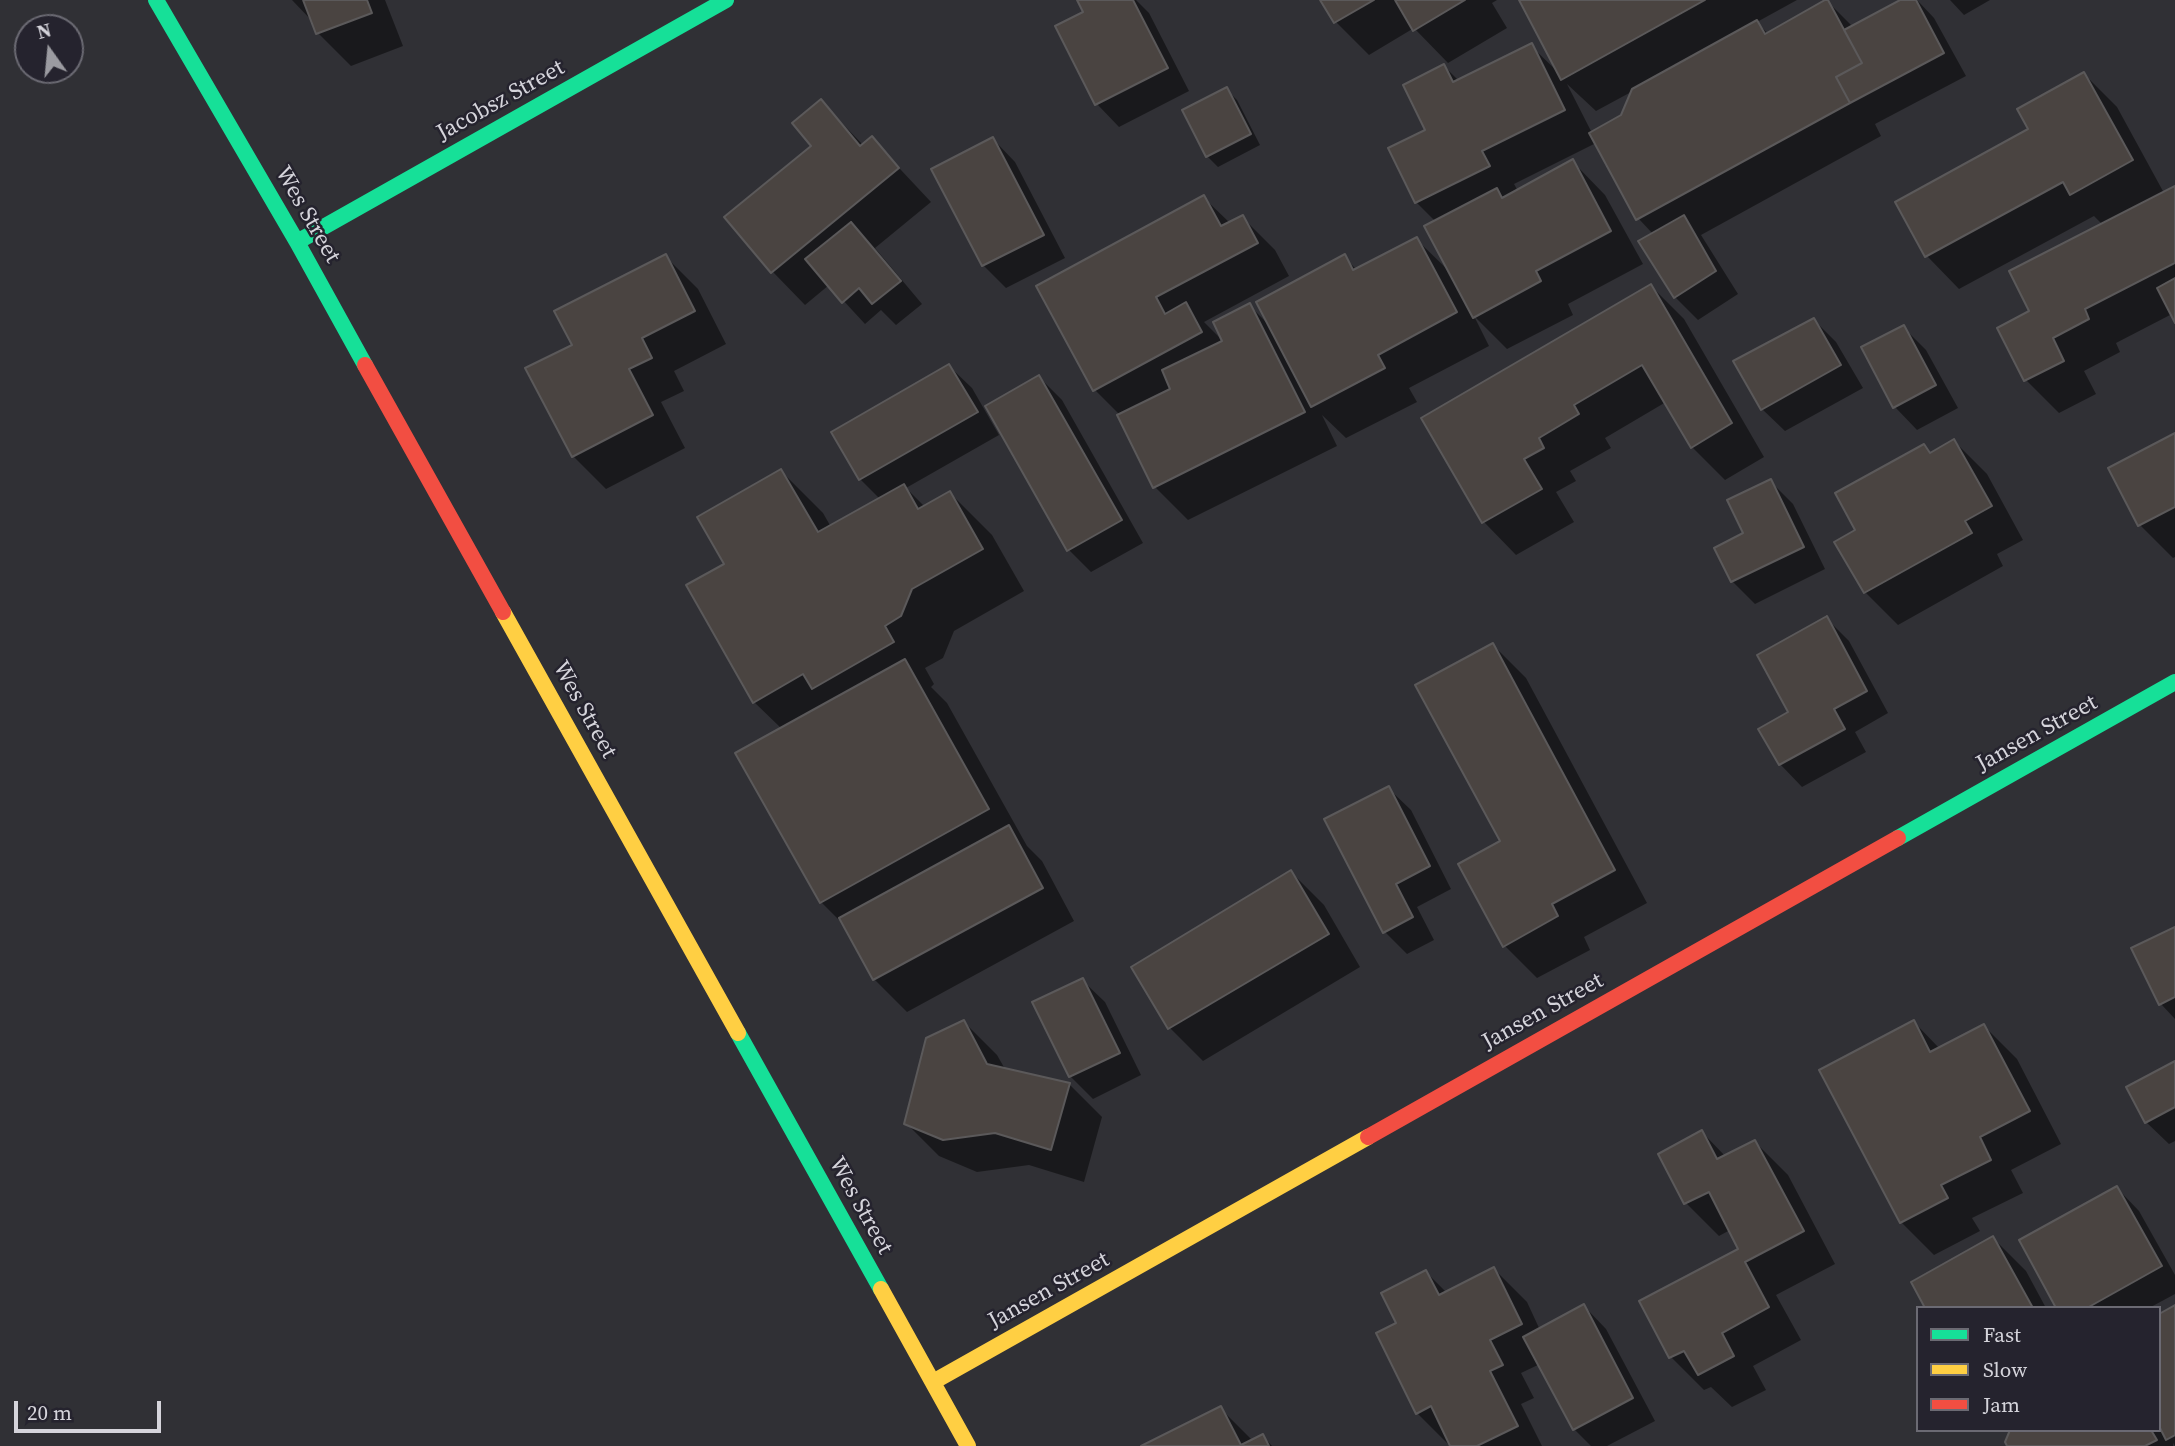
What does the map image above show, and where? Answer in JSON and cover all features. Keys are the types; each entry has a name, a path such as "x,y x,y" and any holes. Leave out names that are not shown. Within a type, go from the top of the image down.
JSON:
{"street":[{"name":"Wes Street","path":"156,0 298,242 968,1446"},
{"name":"Jacobsz Street","path":"298,242 726,0"},
{"name":"Jansen Street","path":"933,1382 2175,682"}],"building":[{"path":"303,0 367,0 372,13 316,34"},
{"path":"1077,0 1133,0 1168,68 1095,105 1055,26 1083,12"},
{"path":"1320,0 1374,0 1334,23"},
{"path":"1395,0 1465,0 1413,31"},
{"path":"1519,0 1705,0 1561,80"},
{"path":"1828,0 1862,63 1836,77 1850,103 1636,220 1589,133 1621,115 1632,89 1757,20 1765,34"},
{"path":"1900,0 1916,0 1944,53 1850,103 1836,77 1862,63 1844,30"},
{"path":"1532,43 1565,110 1482,151 1490,166 1415,203 1388,148 1425,130 1403,85 1444,64 1453,82"},
{"path":"2084,72 2133,160 2070,195 2063,182 1925,257 1895,202 2028,129 2017,109"},
{"path":"1227,87 1251,134 1206,157 1182,110"},
{"path":"821,99 860,146 872,136 899,168 771,273 724,217 811,146 792,123"},
{"path":"993,137 1044,235 982,266 931,169"},
{"path":"1573,159 1611,231 1536,271 1541,281 1473,318 1424,226 1497,188 1502,198"},
{"path":"2175,186 2175,263 2085,309 2089,319 2053,338 2064,361 2024,381 1997,328 2029,311 2009,271"},
{"path":"1204,195 1221,226 1243,215 1258,243 1156,297 1165,314 1186,302 1202,332 1093,391 1036,286"},
{"path":"1684,215 1716,271 1674,298 1638,241"},
{"path":"851,222 901,281 872,304 859,288 842,303 805,259"},
{"path":"1417,237 1457,312 1378,355 1385,368 1311,407 1256,302 1345,254 1353,270"},
{"path":"666,254 695,311 642,338 652,358 629,369 653,415 572,457 525,368 572,345 554,311"},
{"path":"2175,278 2175,323 2157,288"},
{"path":"1651,284 1732,423 1691,448 1642,365 1574,405 1579,414 1539,438 1544,448 1524,459 1542,489 1482,523 1421,418"},
{"path":"1250,303 1305,412 1153,488 1117,415 1170,389 1162,370 1222,341 1213,322"},
{"path":"1814,318 1841,365 1761,410 1733,361"},
{"path":"1904,325 1936,385 1893,408 1861,347"},
{"path":"949,364 978,412 859,480 831,432"},
{"path":"1039,375 1122,520 1067,551 985,406"},
{"path":"2175,433 2175,507 2138,526 2108,468"},
{"path":"1954,439 1992,506 1965,521 1972,533 1864,593 1834,542 1855,530 1835,493 1924,444 1930,453"},
{"path":"781,469 818,532 904,484 918,509 950,491 983,549 912,589 901,616 885,626 894,642 812,689 803,674 753,703 686,585 724,564 697,517"},
{"path":"1771,479 1804,547 1731,582 1714,548 1743,533 1727,500"},
{"path":"1827,616 1867,691 1834,709 1845,729 1779,765 1758,729 1788,712 1757,655"},
{"path":"1493,643 1615,870 1552,904 1558,916 1503,947 1458,864 1500,841 1415,685"},
{"path":"905,659 989,809 820,903 735,753"},
{"path":"1389,786 1430,866 1396,884 1413,917 1383,933 1324,819"},
{"path":"1009,825 1043,888 873,980 839,918"},
{"path":"1291,870 1329,934 1168,1029 1131,967"},
{"path":"2175,927 2175,997 2159,1005 2131,948"},
{"path":"1083,978 1120,1053 1069,1077 1032,1002"},
{"path":"964,1020 987,1064 1070,1083 1051,1150 995,1133 943,1140 904,1124 926,1038"},
{"path":"1914,1020 1930,1052 1984,1024 2030,1111 1980,1137 1991,1160 1941,1185 1948,1198 1900,1223 1819,1070"},
{"path":"2175,1061 2175,1107 2145,1123 2126,1087"},
{"path":"1702,1130 1717,1159 1755,1140 1804,1231 1745,1262 1769,1307 1722,1333 1734,1356 1698,1375 1684,1351 1669,1358 1639,1301 1738,1249 1709,1192 1684,1204 1658,1154"},
{"path":"2117,1186 2162,1266 2091,1306 2055,1306 2019,1240"},
{"path":"1993,1236 2032,1306 1924,1306 1911,1282"},
{"path":"1494,1267 1522,1324 1490,1340 1503,1365 1490,1371 1518,1426 1477,1446 1450,1446 1431,1406 1416,1414 1376,1333 1396,1323 1381,1293 1426,1270 1439,1295"},
{"path":"1584,1304 1633,1398 1573,1430 1523,1337"},
{"path":"2175,1305 2175,1435 2166,1440 2161,1430 2161,1313"},
{"path":"1221,1406 1241,1445 1263,1434 1269,1446 1141,1446"},
{"path":"2009,1432 2152,1432 2157,1440 2145,1446 2007,1446 2005,1442"}],"traffic: fast":[{"path":"156,0 297,242 365,365"},
{"path":"297,242 726,0"},
{"path":"1898,838 2175,682"},
{"path":"738,1033 881,1289"}],"traffic: slow":[{"path":"503,612 738,1033"},
{"path":"933,1382 1368,1137"},
{"path":"881,1289 968,1446"}],"traffic: jam":[{"path":"365,365 503,612"},
{"path":"1368,1137 1898,838"}]}
